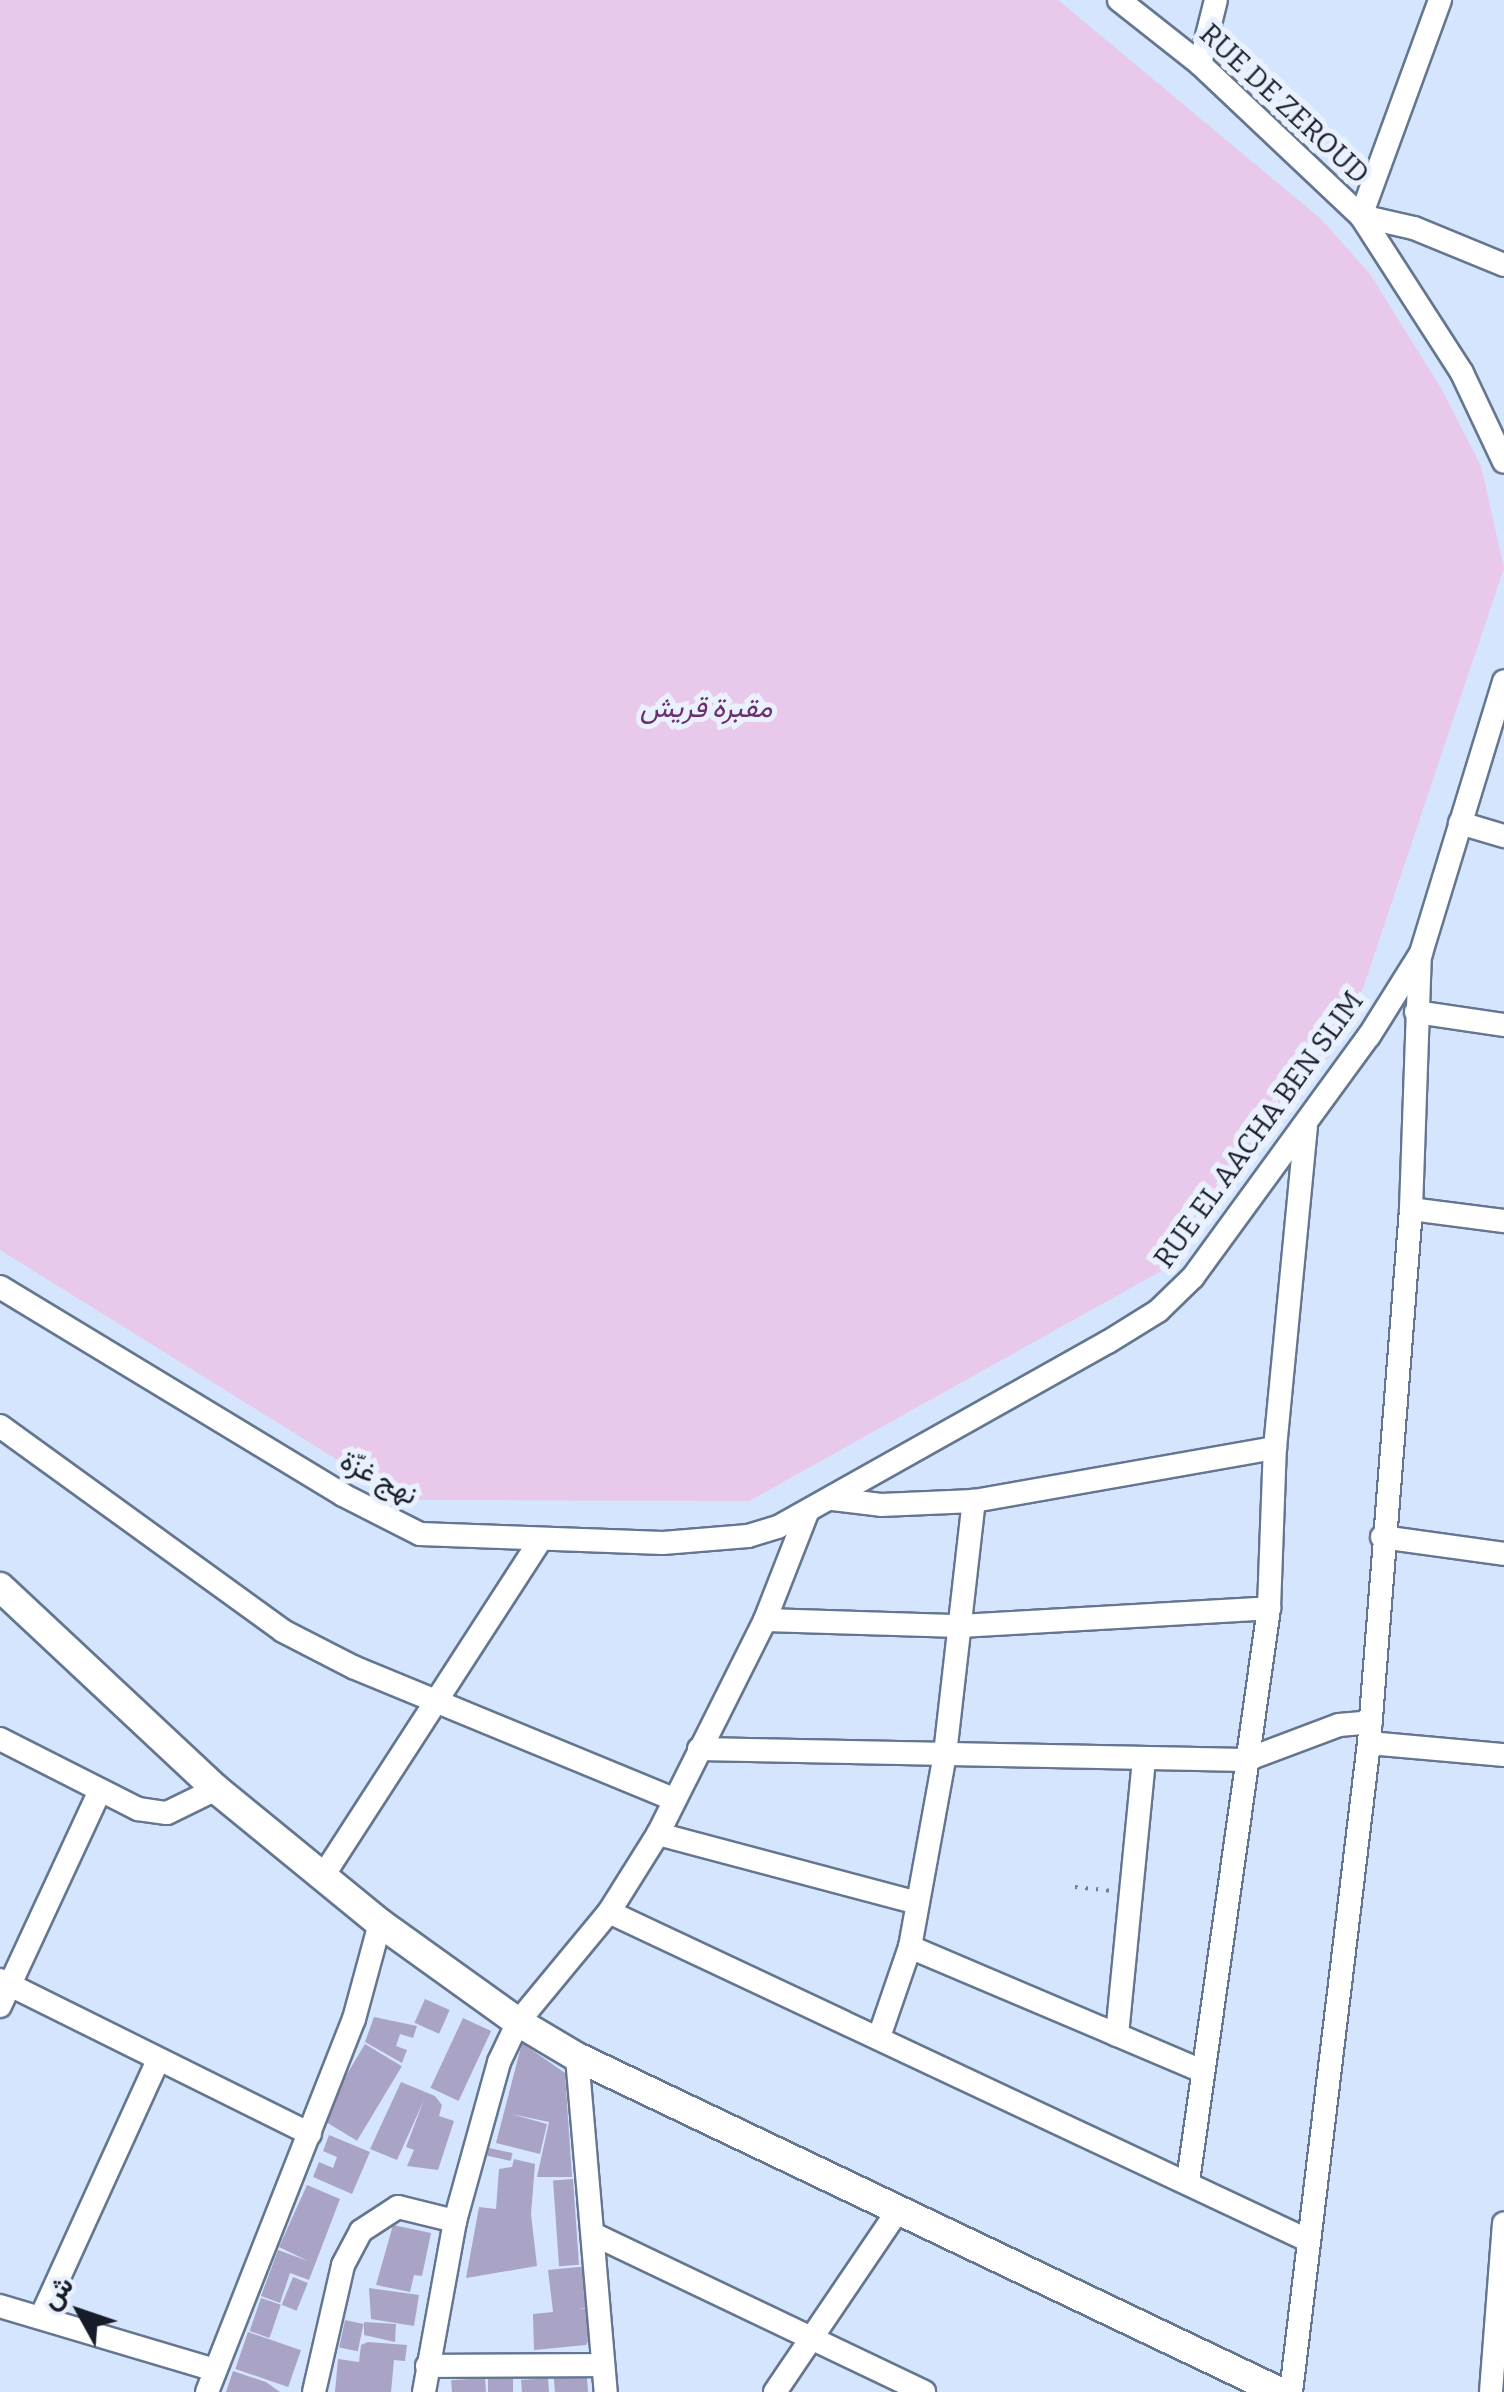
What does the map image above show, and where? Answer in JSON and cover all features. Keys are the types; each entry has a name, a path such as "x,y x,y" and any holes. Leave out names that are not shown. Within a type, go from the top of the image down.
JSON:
{"main road":[{"path":"0,1587 216,1789 380,1923 518,2022 576,2057 1280,2392"}],"street":[{"name":"RUE DE ZEROUD","path":"1119,0 1200,64 1362,216"},
{"path":"1200,64 1216,0"},
{"path":"1362,216 1440,0"},
{"path":"1362,216 1414,228 1504,265"},
{"path":"1362,216 1462,373 1504,462"},
{"name":"RUE EL AACHA BEN SLIM","path":"833,1500 1158,1311 1194,1277 1306,1126 1420,954 1504,681"},
{"path":"1460,823 1504,836"},
{"path":"1290,2392 1370,1732 1382,1538 1411,1209 1420,954"},
{"path":"1416,1012 1504,1025"},
{"path":"1188,2181 1200,2070 1269,1608 1275,1448 1306,1126"},
{"path":"1411,1209 1504,1221"},
{"name":"نهج غزّة","path":"0,1287 394,1524 444,1538 700,1542 748,1536 833,1500"},
{"path":"0,1426 284,1631 438,1702 674,1799"},
{"path":"833,1500 974,1501 1275,1448"},
{"path":"879,2037 910,1947 945,1754 974,1501"},
{"path":"424,2392 456,2221 498,2062 518,2022 609,1912 658,1834 765,1620 807,1513"},
{"path":"1382,1538 1504,1554"},
{"path":"323,1876 540,1540"},
{"path":"765,1620 960,1626 1269,1608"},
{"path":"698,1749 1246,1760 1338,1725 1504,1756"},
{"path":"0,1739 100,1793 168,1813 216,1789"},
{"path":"1117,2035 1144,1760"},
{"path":"100,1793 4,1990 310,2134"},
{"path":"658,1834 917,1903"},
{"path":"609,1912 1308,2240"},
{"path":"0,2306 42,2317 210,2380 354,2019 380,1923"},
{"path":"910,1947 1200,2070"},
{"path":"576,2057 606,2392"},
{"path":"42,2317 158,2060"},
{"path":"314,2392 343,2265 361,2231 398,2207 456,2221"},
{"path":"776,2392 898,2210"},
{"path":"1492,2392 1499,2359 1504,2226"},
{"path":"594,2234 924,2392"},
{"path":"427,2366 603,2365"}],"path":[{"path":"1075,1887 1131,1893"}],"green space":[{"name":"مقبرة قريش","path":"0,0 1058,0 1321,219 1370,274 1441,388 1481,466 1504,568 1349,1030 1163,1270 749,1501 402,1500 0,1250"}],"building":[{"path":"425,1999 450,2010 439,2034 414,2023"},
{"path":"374,2017 417,2026 413,2038 400,2034 396,2046 407,2050 402,2063 365,2042"},
{"path":"463,2018 491,2031 459,2101 430,2088"},
{"path":"522,2043 565,2073 572,2177 537,2177 549,2122 511,2114 547,2124 540,2154 496,2143"},
{"path":"365,2044 402,2066 357,2141 320,2119"},
{"path":"401,2082 435,2096 442,2105 439,2116 454,2121 438,2170 407,2166 414,2150 406,2147 424,2100 397,2160 370,2149"},
{"path":"329,2135 370,2152 352,2194 313,2177 319,2162 333,2168 337,2157 323,2151"},
{"path":"489,2148 512,2153 511,2161 487,2156"},
{"path":"514,2159 535,2164 531,2214 537,2266 466,2278 479,2207 496,2209 499,2169 512,2167"},
{"path":"573,2179 579,2265 559,2266 553,2180"},
{"path":"307,2185 340,2199 309,2280 290,2273 280,2303 261,2296 278,2250 308,2261 279,2247"},
{"path":"393,2225 431,2233 422,2276 414,2275 410,2292 376,2285"},
{"path":"589,2266 589,2308 577,2309 592,2309 593,2332 586,2345 534,2350 533,2314 553,2312 548,2270"},
{"path":"293,2277 308,2283 297,2311 282,2305"},
{"path":"369,2288 419,2295 414,2326 371,2319"},
{"path":"261,2298 281,2305 269,2338 250,2331"},
{"path":"345,2320 364,2324 358,2351 339,2347"},
{"path":"364,2322 396,2324 395,2342 364,2335"},
{"path":"248,2332 301,2350 288,2387 235,2369"},
{"path":"361,2345 407,2345 405,2361 394,2360 391,2392 335,2392 338,2359 359,2362"},
{"path":"586,2368 588,2392 555,2392 553,2371"},
{"path":"233,2371 266,2382 280,2392 226,2392"},
{"path":"485,2378 486,2392 452,2392 451,2380"},
{"path":"548,2378 549,2392 522,2392 521,2380"},
{"path":"488,2379 513,2379 513,2392 488,2392"}]}
